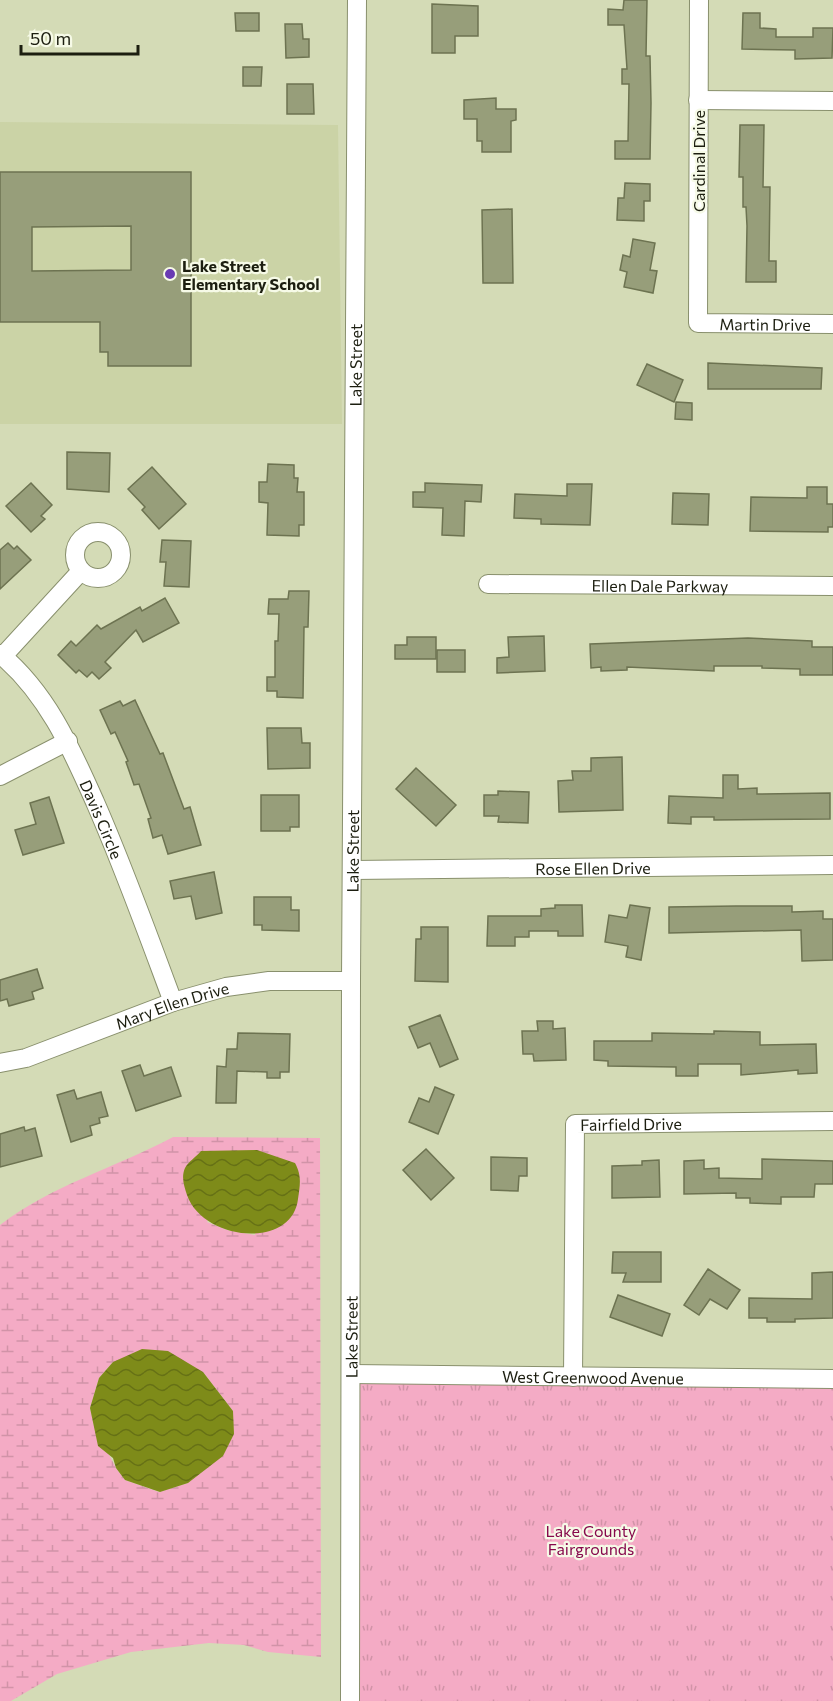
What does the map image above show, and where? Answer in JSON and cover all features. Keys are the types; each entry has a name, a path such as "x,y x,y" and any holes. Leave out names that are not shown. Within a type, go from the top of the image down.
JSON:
{"street":[{"name":"Lake Street","path":"350,1701 351,981 357,0"},
{"name":"Cardinal Drive","path":"698,323 699,0"},
{"path":"698,100 833,101"},
{"name":"Martin Drive","path":"698,323 833,324"},
{"path":"2,655 81,571"},
{"name":"Ellen Dale Parkway","path":"488,584 833,586"},
{"name":"Davis Circle","path":"2,655 42,698 68,741 123,867 173,1002"},
{"path":"0,776 68,741"},
{"name":"Rose Ellen Drive","path":"352,870 833,865"},
{"name":"Mary Ellen Drive","path":"0,1063 36,1054 173,1002 226,987 269,981 351,981"},
{"name":"Fairfield Drive","path":"573,1377 575,1124 833,1121"},
{"name":"West Greenwood Avenue","path":"351,1374 833,1379"}],"shaded area":[{"name":"Lake Street Elementary School","path":"0,122 338,125 342,424 0,424"}],"green space":[{"path":"173,1137 320,1138 321,1657 268,1652 244,1645 209,1643 131,1652 57,1674 11,1701 0,1701 0,1225 62,1188","holes":["257,1150 255,1235 227,1230 207,1222 241,1152","113,1362 203,1372 233,1411 188,1483 159,1492 125,1480 116,1468 94,1426 90,1408 99,1378"]},
{"name":"Lake County Fairgrounds","path":"349,1375 833,1376 833,1701 349,1701"}],"water":[{"path":"257,1150 295,1163 300,1176 300,1185 292,1215 280,1226 264,1232 246,1233 228,1230 210,1222 196,1210 187,1195 183,1178 186,1166 201,1151"},
{"path":"142,1349 168,1351 203,1372 233,1411 234,1434 223,1456 188,1483 160,1492 125,1480 116,1468 113,1458 98,1446 90,1408 99,1378 113,1362"}],"building":[{"path":"624,0 647,0 646,56 650,56 651,103 650,159 615,159 615,141 628,141 629,84 622,84 622,69 627,69 624,25 608,25 608,9 623,10"},
{"path":"432,4 478,6 478,36 455,36 455,53 432,53"},
{"path":"235,13 259,13 259,31 236,31"},
{"path":"743,13 760,13 760,28 776,29 776,37 813,37 813,28 833,28 832,58 795,59 795,50 742,49"},
{"path":"285,24 302,24 303,39 309,39 309,57 286,58"},
{"path":"243,67 262,67 261,86 243,86"},
{"path":"287,84 313,84 314,114 287,114"},
{"path":"496,98 496,109 516,109 516,120 511,121 511,152 482,152 482,141 477,141 477,119 464,119 464,100"},
{"path":"740,125 764,125 763,187 770,187 769,261 776,261 776,282 746,282 747,226 746,207 743,207 743,177 739,177"},
{"path":"0,172 191,172 191,366 108,366 108,352 100,352 100,322 0,322","holes":["131,226 131,270 32,271 32,227"]},
{"path":"625,183 650,184 650,201 644,201 644,221 617,220 618,198 624,198"},
{"path":"512,209 513,283 483,283 482,210"},
{"path":"633,239 655,243 650,270 657,271 653,293 624,287 627,272 620,270 623,255 630,257"},
{"path":"708,363 822,368 821,389 708,389"},
{"path":"647,364 683,380 674,402 637,385"},
{"path":"676,402 692,403 692,420 675,419"},
{"path":"67,452 110,453 109,492 67,489"},
{"path":"268,464 294,465 294,478 298,478 297,492 304,492 304,525 299,525 299,536 267,535 268,503 259,502 259,482 267,482"},
{"path":"152,467 186,504 159,529 142,510 145,507 128,489"},
{"path":"31,483 52,505 41,516 45,519 31,532 6,506"},
{"path":"425,483 482,485 481,502 465,501 464,536 442,535 443,508 413,507 413,492 425,492"},
{"path":"567,484 592,484 590,525 541,524 541,519 514,518 515,494 567,496"},
{"path":"807,487 827,487 827,504 833,504 833,527 828,527 828,532 750,531 751,497 807,498"},
{"path":"673,493 709,494 708,525 672,524"},
{"path":"162,540 191,541 189,587 164,586 166,562 160,562"},
{"path":"8,543 14,549 17,546 31,560 0,589 0,550"},
{"path":"289,591 309,591 308,627 304,627 303,698 277,697 277,691 267,691 267,677 275,677 275,641 278,641 279,614 268,614 269,599 288,599"},
{"path":"165,598 179,623 143,642 136,630 105,662 111,668 99,679 92,672 87,677 79,670 76,673 58,655 71,641 76,646 97,625 101,629 140,607 142,611"},
{"path":"544,636 545,671 497,673 497,658 509,657 508,637"},
{"path":"407,637 436,637 436,659 395,659 395,645 407,645"},
{"path":"748,638 812,641 812,647 833,647 833,675 800,675 800,669 762,668 762,666 714,666 714,671 627,667 627,670 601,671 601,667 591,668 590,644"},
{"path":"437,650 465,650 465,672 437,672"},
{"path":"135,700 160,754 163,753 184,809 190,807 201,845 168,854 162,835 153,838 148,819 151,818 139,784 134,785 126,762 128,761 115,732 111,734 100,710 120,701 123,706"},
{"path":"267,728 301,728 302,743 310,743 310,768 268,769"},
{"path":"622,757 623,810 559,812 558,781 573,780 572,771 591,771 591,758"},
{"path":"416,768 456,805 436,826 396,789"},
{"path":"723,775 738,775 738,789 757,788 757,794 830,793 830,819 714,820 714,817 691,817 691,824 668,823 669,796 723,798"},
{"path":"498,791 529,792 528,823 498,822 499,816 484,816 484,795 498,795"},
{"path":"261,795 299,795 299,827 290,827 290,831 261,831"},
{"path":"49,797 64,843 23,855 15,830 36,824 30,803"},
{"path":"214,872 222,913 196,919 191,896 174,899 170,881"},
{"path":"254,897 291,897 291,910 299,910 299,931 262,930 262,925 254,925"},
{"path":"555,905 582,905 583,936 558,936 558,931 529,931 529,937 515,937 515,946 487,946 488,916 541,916 541,909 555,908"},
{"path":"630,905 650,908 641,960 626,957 628,946 605,942 609,915 627,918"},
{"path":"792,906 792,912 823,911 823,919 833,919 833,960 802,961 801,930 669,933 669,907"},
{"path":"421,927 448,927 448,982 415,981 416,939 421,939"},
{"path":"37,969 43,988 32,992 34,999 9,1006 7,999 0,1001 0,980"},
{"path":"440,1015 458,1059 440,1067 430,1043 418,1048 409,1027"},
{"path":"537,1021 553,1021 553,1029 565,1028 566,1060 534,1061 533,1054 523,1054 522,1031 538,1031"},
{"path":"714,1031 760,1032 760,1045 816,1044 817,1073 798,1074 798,1070 741,1075 741,1064 698,1064 698,1076 676,1076 676,1067 608,1066 608,1061 594,1060 594,1041 652,1041 652,1033 714,1034"},
{"path":"238,1033 290,1034 289,1072 280,1072 280,1078 267,1078 267,1072 237,1071 236,1103 216,1103 217,1066 226,1067 227,1049 237,1049"},
{"path":"140,1065 144,1076 171,1067 181,1096 136,1111 122,1071"},
{"path":"435,1087 454,1095 438,1134 409,1122 419,1098 429,1102"},
{"path":"74,1090 77,1099 101,1092 108,1116 99,1118 100,1123 90,1126 92,1135 71,1142 57,1095"},
{"path":"24,1127 25,1131 35,1128 42,1156 0,1167 0,1134"},
{"path":"426,1149 454,1178 431,1200 403,1170"},
{"path":"491,1157 527,1158 527,1176 519,1176 518,1191 491,1190"},
{"path":"762,1159 833,1161 833,1184 815,1184 814,1197 781,1197 781,1204 750,1203 750,1198 736,1198 736,1193 684,1194 684,1161 704,1160 704,1169 719,1168 719,1178 762,1179"},
{"path":"659,1160 660,1197 612,1198 612,1166 642,1165 642,1161"},
{"path":"613,1252 661,1252 661,1282 623,1282 626,1273 612,1273"},
{"path":"708,1269 740,1290 727,1309 710,1299 699,1315 684,1305"},
{"path":"833,1272 833,1318 767,1322 767,1318 749,1318 749,1298 812,1299 812,1273"},
{"path":"618,1295 670,1314 662,1336 610,1317"}],"place":[{"name":"Lake Street Elementary School","path":"170,274"}]}
